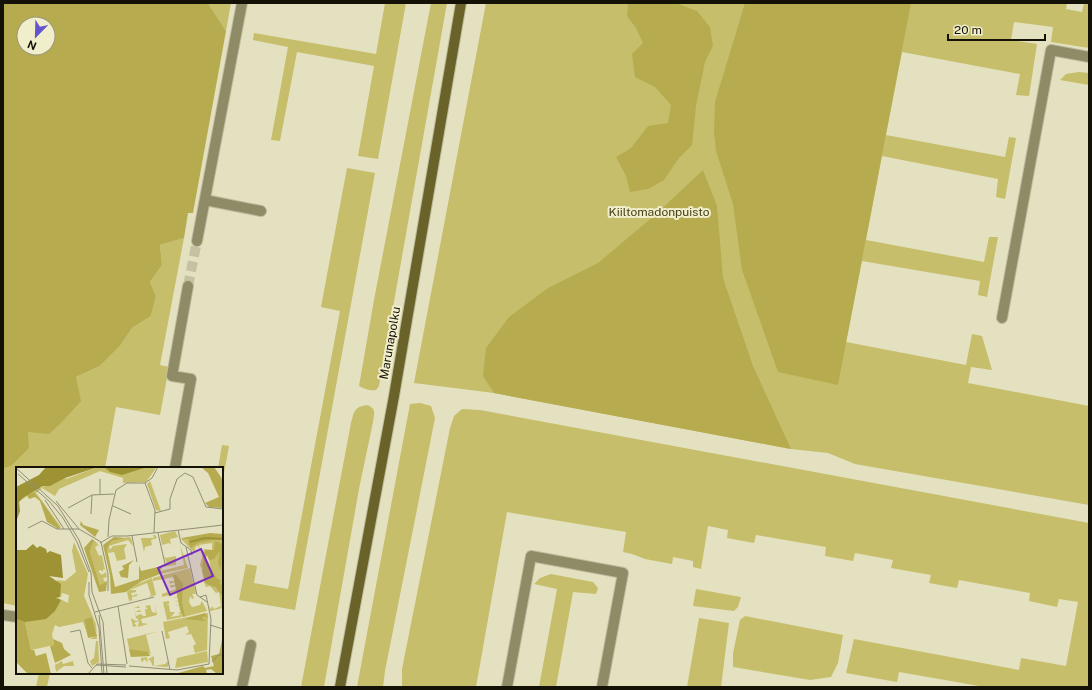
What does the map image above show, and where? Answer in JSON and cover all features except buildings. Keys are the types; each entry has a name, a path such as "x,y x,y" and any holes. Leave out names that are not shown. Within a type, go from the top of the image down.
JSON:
{"street":[{"path":"197,241 242,3"},
{"name":"Marunapolku","path":"340,687 395,388 461,3"},
{"path":"1002,318 1051,50 1089,57"},
{"path":"205,200 259,207"},
{"path":"175,467 191,378 172,376 185,314 188,286"},
{"path":"507,687 530,556 623,572 602,687"},
{"path":"3,615 16,617"},
{"path":"242,687 250,645"}],"green space":[{"path":"3,3 208,3 226,31 193,213 188,213 184,238 160,245 162,265 150,282 156,296 151,316 132,328 120,346 100,366 76,377 81,401 49,434 28,432 29,448 11,466 3,469"},
{"path":"208,3 231,3 226,31"},
{"path":"385,3 406,3 378,159 358,156 374,66 297,52 280,141 271,140 288,47 253,40 254,33 376,54"},
{"path":"431,3 447,3 379,386 376,390 369,390 359,386"},
{"name":"Kiiltomadonpuisto","path":"486,3 1067,3 1066,9 1082,12 1084,3 1089,3 1089,48 1051,42 1053,27 1014,22 1011,40 1037,44 1029,96 1016,95 1020,74 902,52 886,135 1005,157 1009,137 1016,138 1005,199 996,197 998,179 882,156 866,240 984,262 989,237 998,237 987,297 978,295 980,281 862,261 846,342 966,365 972,334 982,336 992,370 971,367 968,383 1089,406 1089,505 855,464 828,453 791,449 494,393 414,383"},
{"path":"628,3 676,3 697,11 710,27 713,46 705,62 696,106 692,145 679,158 664,180 648,189 630,192 626,176 616,157 631,148 648,126 668,123 671,105 655,87 635,77 632,54 643,43 636,28 627,16"},
{"path":"745,3 911,3 838,385 778,372 742,270 733,204 716,151 714,132 715,102"},
{"path":"1079,72 1089,73 1089,85 1060,80 1066,74"},
{"path":"347,168 375,173 295,610 239,600 246,564 257,566 254,583 288,589 340,311 321,307"},
{"path":"703,170 717,206 723,278 753,366 791,449 494,393 483,376 486,348 509,317 548,288 598,263 655,215"},
{"path":"184,238 160,365 169,367 160,415 116,407 105,467 16,467 16,606 3,603 3,469 11,466 28,432 76,377 100,366 120,346 132,328 151,316 156,296 150,282 162,265 160,245"},
{"path":"420,403 431,406 435,418 383,687 357,687 410,404"},
{"path":"367,405 374,410 373,422 359,489 324,687 301,687 351,423 355,411 359,407"},
{"path":"462,409 480,410 1089,523 1089,687 985,687 899,672 897,682 846,673 854,639 1019,670 1021,658 1066,666 1078,602 1059,599 1057,607 1029,601 1030,593 959,580 957,588 929,583 931,575 891,568 893,560 855,553 853,561 825,556 826,547 756,535 754,543 727,538 728,530 708,526 701,569 693,567 693,561 673,557 672,564 645,559 623,552 626,532 507,512 476,687 402,687 402,669 450,428 454,416"},
{"path":"222,445 229,446 223,479 223,467 218,467"},
{"path":"551,574 593,582 598,588 596,594 573,592 556,687 539,687 557,589 534,584 540,578"},
{"path":"696,589 741,597 738,607 734,611 693,606"},
{"path":"745,616 843,635 838,663 831,677 810,680 733,667 733,653 740,620"},
{"path":"699,618 729,623 721,687 687,687"},
{"path":"39,674 50,674 47,687 36,687"}],"tunnel":[{"path":"188,286 197,241"}]}
